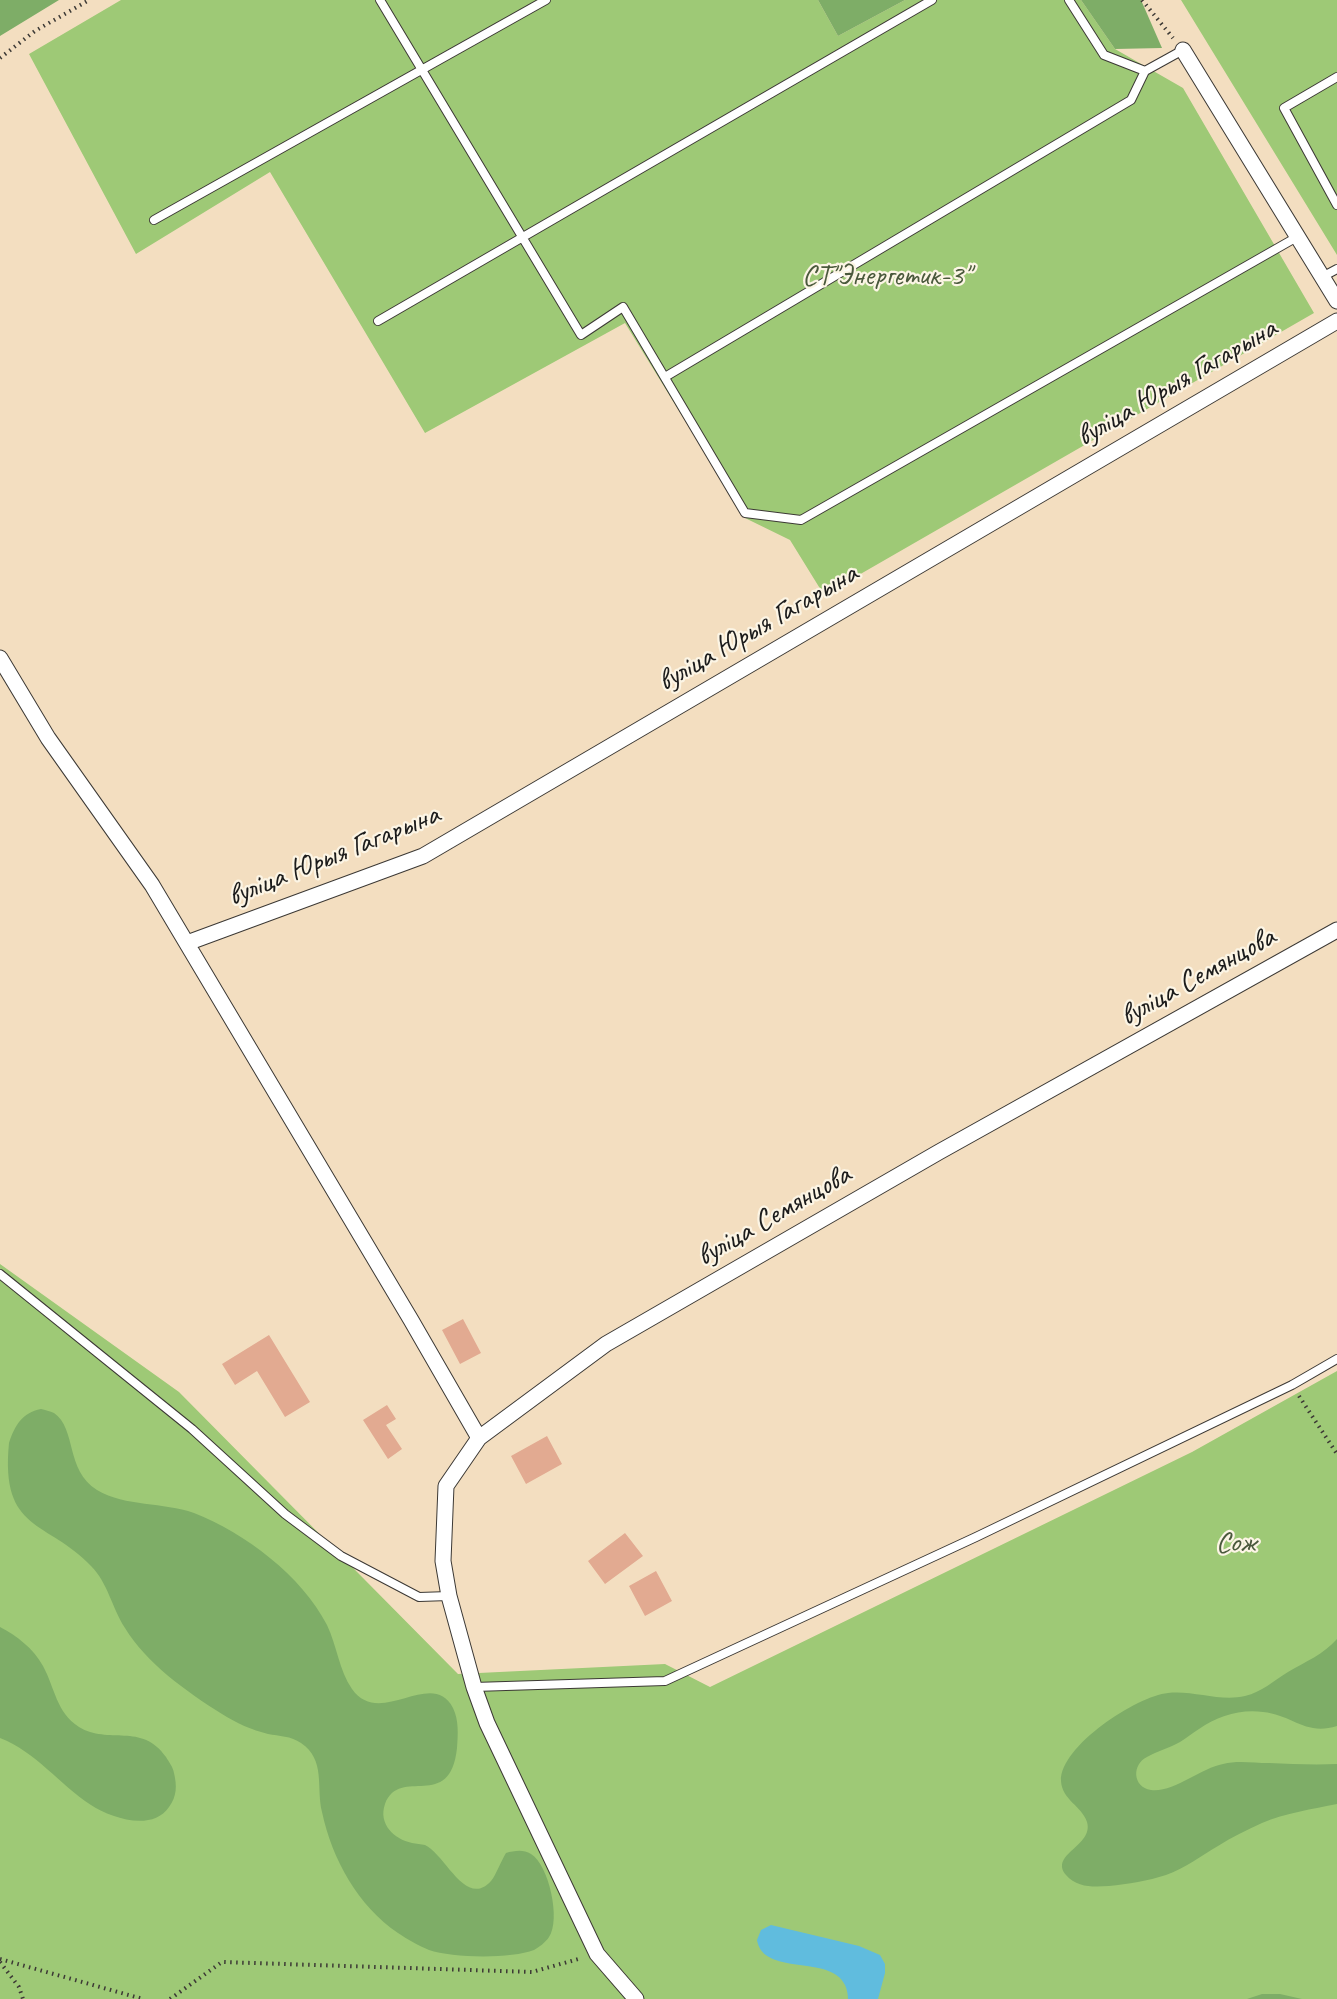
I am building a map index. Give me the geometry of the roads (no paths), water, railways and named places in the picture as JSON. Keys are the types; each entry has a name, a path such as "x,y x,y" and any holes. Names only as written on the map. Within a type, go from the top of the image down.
{"street":[{"path":"1183,50 1337,301"},
{"name":"вуліца Юрыя Гагарына","path":"187,944 423,856 1337,321"},
{"path":"0,658 48,738 152,885 479,1438"},
{"name":"вуліца Семянцова","path":"636,1999 597,1954 487,1723 474,1687 449,1596 443,1560 446,1486 479,1438 606,1344 939,1152 1337,930"}],"lane":[{"path":"380,0 581,335 623,307 745,513 801,520 1298,237"},
{"path":"154,220 546,0"},
{"path":"378,321 932,0"},
{"path":"1069,0 1104,55 1145,71"},
{"path":"665,377 1131,100 1145,71 1183,50"},
{"path":"1337,77 1284,108 1337,205"},
{"path":"1322,277 1337,268"},
{"path":"0,1274 192,1429 285,1514 341,1556 419,1598 449,1596"},
{"path":"474,1687 665,1681 976,1537 1292,1385 1337,1359"}],"water":[{"path":"771,1925 859,1946 880,1955 885,1964 885,1973 878,1999 848,1999 845,1985 837,1976 826,1970 771,1958 762,1951 757,1940 761,1930"}],"park label":[{"name":"СТ\"Энергетик-3\"","path":"886,276"},
{"name":"Сож","path":"1236,1543"}]}
